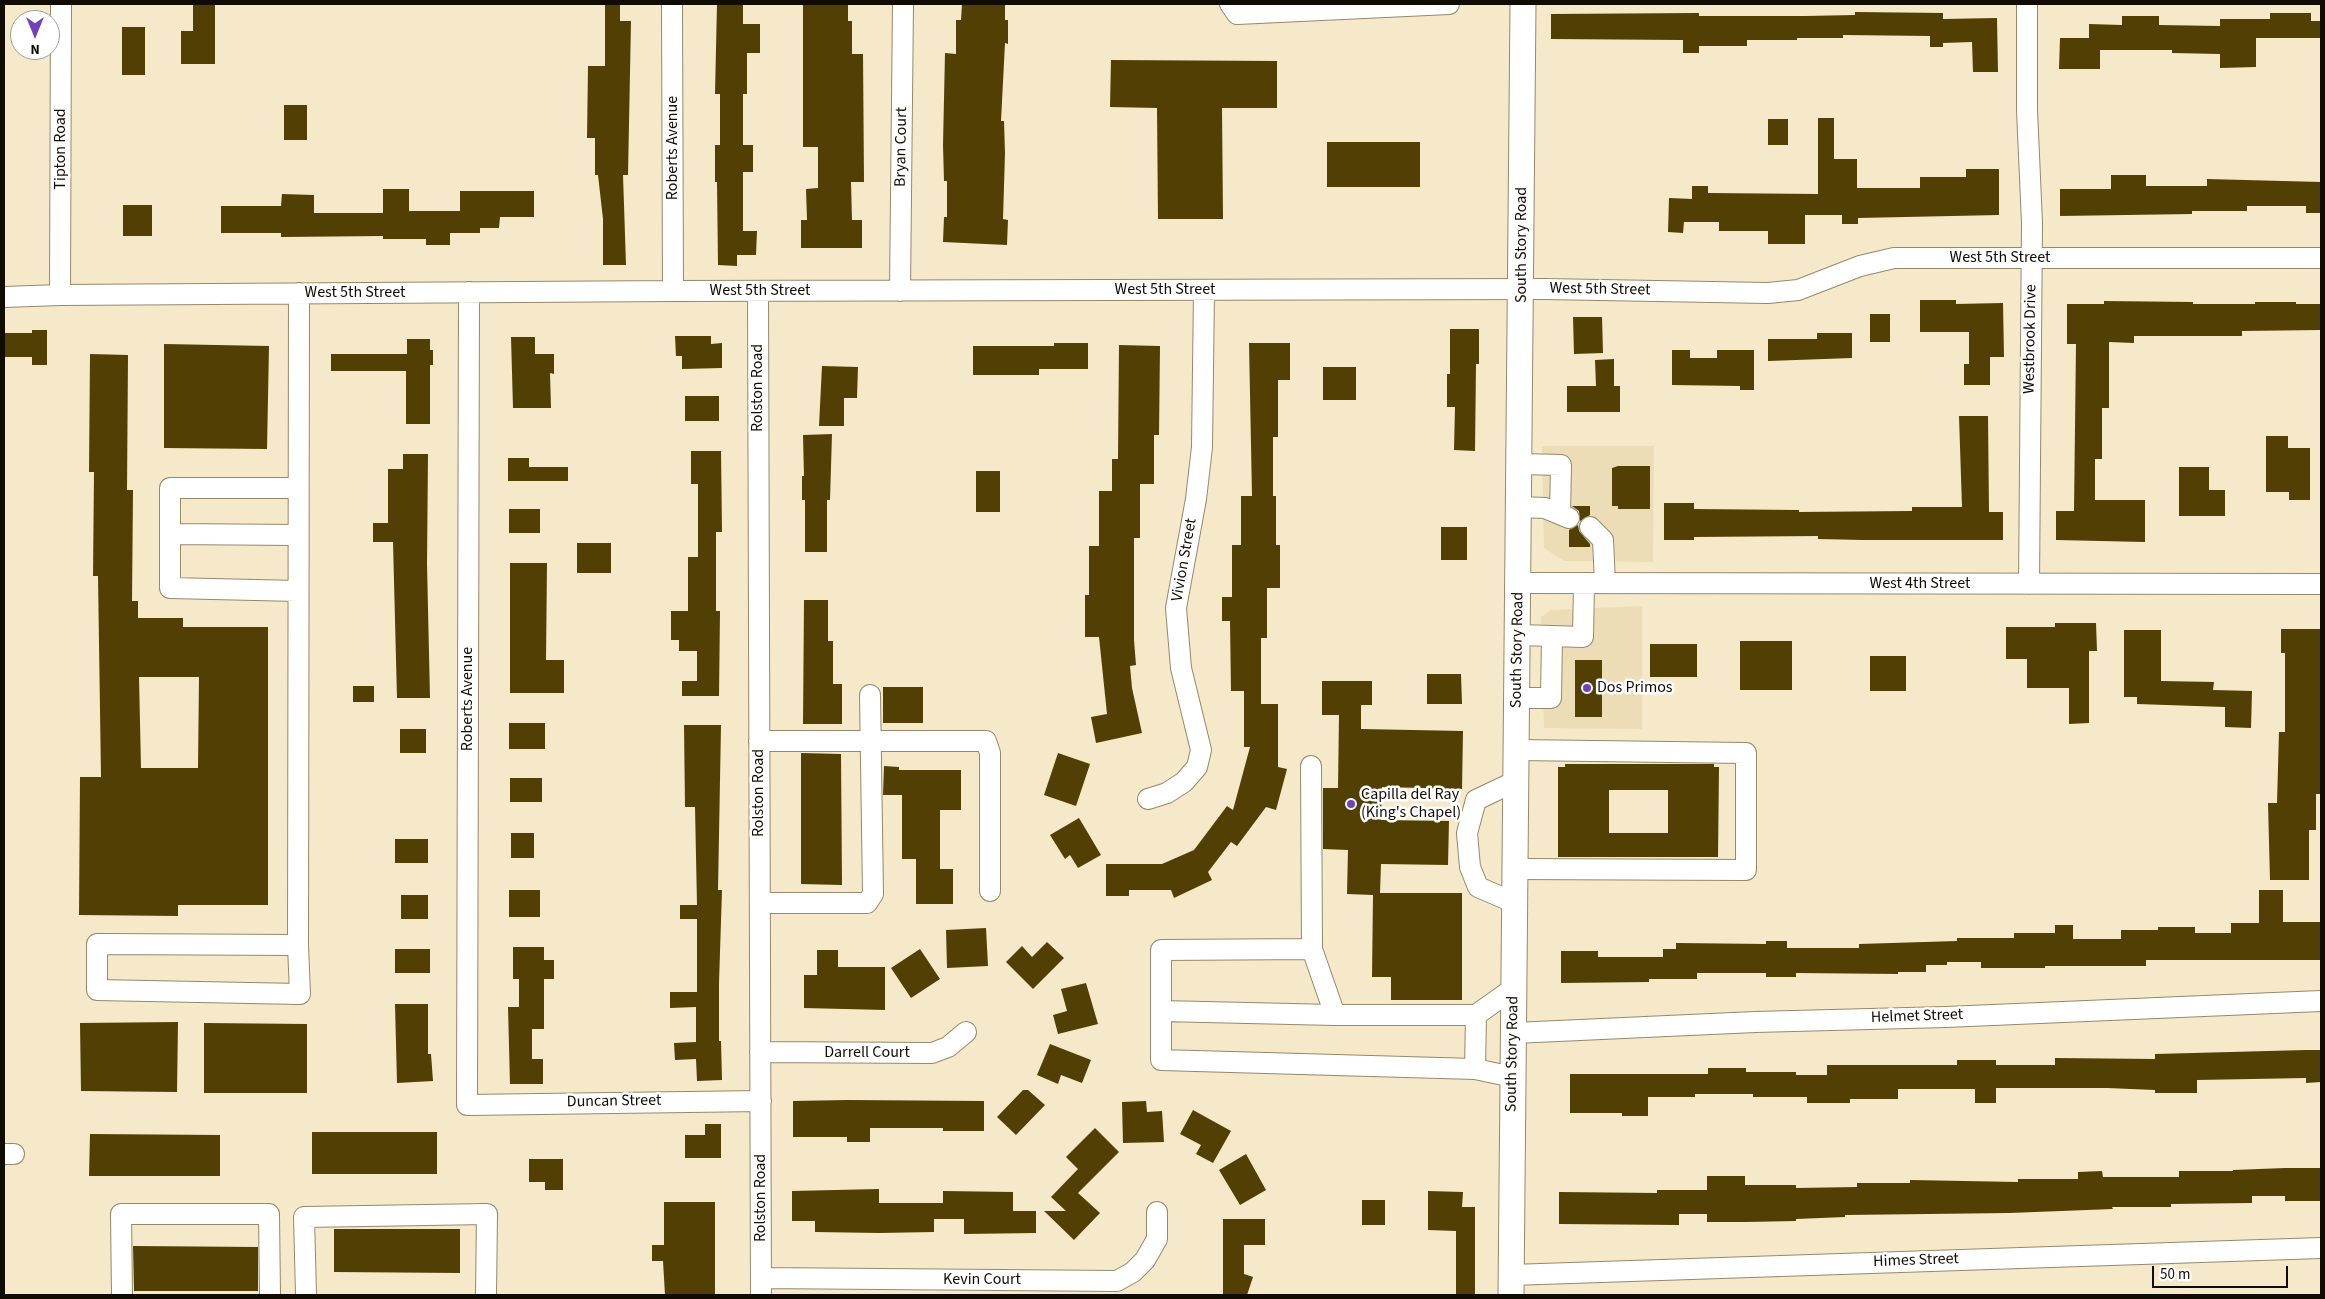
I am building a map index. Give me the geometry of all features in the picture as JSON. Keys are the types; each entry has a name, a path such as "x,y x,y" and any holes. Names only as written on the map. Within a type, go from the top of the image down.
{"main road":[{"name":"South Story Road","path":"1511,1285 1523,4"}],"street":[{"name":"Tipton Road","path":"60,295 62,4"},
{"name":"Roberts Avenue","path":"672,4 673,291"},
{"name":"Bryan Court","path":"900,291 903,4"},
{"path":"1230,4 1237,14 1449,4"},
{"name":"Westbrook Drive","path":"2027,4 2026,110 2031,173 2032,257 2029,584"},
{"name":"West 5th Street","path":"4,297 673,291 1521,290 1768,293 1798,290 1860,266 1894,258 2321,258"},
{"name":"Vivion Street","path":"1148,799 1167,793 1184,782 1197,767 1201,750 1181,668 1176,608 1196,499 1202,447 1204,290"},
{"name":"Rolston Road","path":"758,291 761,1287"},
{"name":"Roberts Avenue","path":"467,1105 469,292"},
{"path":"298,945 97,944 97,990 300,994 298,945 299,293"},
{"path":"1519,507 1545,508 1564,516 1561,464 1520,464"},
{"path":"298,488 170,488 170,588 298,590"},
{"path":"1590,527 1602,540 1605,583"},
{"path":"170,534 298,535"},
{"name":"West 4th Street","path":"1518,583 2321,584"},
{"path":"1518,635 1584,637 1584,583"},
{"path":"1517,698 1551,698 1552,636"},
{"path":"760,903 867,903 873,894 870,694"},
{"path":"759,741 986,741 990,753 990,891"},
{"path":"1516,750 1746,753 1746,870 1516,869"},
{"path":"1311,766 1312,949 1335,1015"},
{"path":"1515,903 1478,887 1470,867 1467,833 1476,800 1516,781"},
{"path":"1312,949 1161,950 1161,1060 1475,1068 1513,1077"},
{"path":"1161,1011 1335,1015 1476,1015 1514,988"},
{"name":"Helmet Street","path":"1514,1033 2321,1001"},
{"path":"1475,1068 1476,1015"},
{"name":"Darrell Court","path":"760,1052 932,1053 948,1047 966,1032"},
{"name":"Duncan Street","path":"467,1105 761,1101"},
{"name":"Kevin Court","path":"761,1287 1117,1281 1133,1272 1145,1260 1157,1239 1157,1212"},
{"path":"122,1295 120,1214 269,1214 270,1295"},
{"path":"306,1295 304,1216 487,1214 486,1295"},
{"name":"Himes Street","path":"1511,1285 2321,1248"}],"shaded area":[{"path":"1542,446 1654,446 1653,562 1564,561 1544,548"},
{"path":"1642,606 1642,729 1544,728 1541,617 1551,610"}],"building":[{"path":"193,4 215,4 215,64 181,64 181,31 193,31"},
{"path":"605,4 620,4 620,21 631,21 628,175 623,175 626,265 603,265 603,219 598,175 595,175 595,138 587,138 588,66 605,66"},
{"path":"717,4 743,4 743,24 760,24 760,53 747,53 747,94 743,94 743,145 753,145 753,172 743,172 743,231 757,231 756,255 737,255 737,266 718,265 717,182 715,182 715,145 720,145 720,94 715,94"},
{"path":"803,4 848,4 848,21 852,21 852,54 863,54 864,182 851,182 852,220 862,220 862,248 801,248 801,220 807,220 806,189 818,188 818,147 803,147"},
{"path":"962,4 1005,4 1005,20 1008,20 1008,44 1005,43 1001,121 1004,121 1003,219 1008,220 1007,245 943,242 944,217 947,217 947,181 944,181 943,145 945,53 956,54 956,20 961,20"},
{"path":"1855,12 1943,13 1943,19 1997,18 1998,72 1973,72 1972,42 1943,43 1943,47 1930,47 1930,36 1843,35 1843,38 1747,40 1747,46 1699,46 1699,53 1683,53 1683,40 1551,39 1551,14 1699,13 1699,16 1805,16 1855,15"},
{"path":"2270,13 2311,13 2311,21 2321,21 2321,38 2256,38 2256,67 2220,68 2220,54 2172,53 2172,50 2100,50 2100,69 2059,69 2060,38 2089,38 2089,24 2122,25 2122,16 2159,16 2159,25 2220,26 2220,19 2270,19"},
{"path":"122,27 145,27 145,75 122,75"},
{"path":"1111,60 1277,61 1277,108 1222,108 1223,219 1158,219 1157,108 1110,107"},
{"path":"284,105 307,105 307,140 284,140"},
{"path":"1818,118 1834,118 1834,159 1857,159 1857,188 1920,188 1920,177 1966,177 1966,169 1999,169 1999,215 1858,218 1858,224 1842,224 1842,215 1805,215 1805,244 1768,244 1768,231 1719,231 1719,222 1684,222 1683,233 1668,232 1669,198 1692,199 1692,186 1708,186 1708,193 1818,194"},
{"path":"1768,119 1788,119 1788,145 1768,145"},
{"path":"1327,142 1420,142 1420,187 1327,187"},
{"path":"2111,175 2146,175 2146,186 2207,186 2207,179 2321,182 2321,213 2306,213 2306,206 2247,206 2247,211 2192,211 2192,214 2060,216 2060,189 2111,189"},
{"path":"383,189 409,189 409,211 460,211 460,191 534,191 534,217 500,217 499,228 480,228 480,233 450,233 450,245 426,245 426,239 383,239 383,236 281,237 281,233 221,233 221,206 281,206 282,194 314,195 314,213 383,213"},
{"path":"123,205 152,205 152,236 123,236"},
{"path":"1920,300 1956,300 1956,304 2003,303 2004,357 1990,357 1990,385 1964,385 1964,364 1969,364 1969,332 1920,332"},
{"path":"2104,301 2193,302 2193,304 2296,302 2296,304 2321,304 2321,330 2242,331 2242,336 2134,336 2134,343 2109,342 2109,408 2102,408 2102,459 2095,459 2095,500 2145,500 2145,542 2056,540 2056,511 2074,511 2076,344 2067,344 2067,304 2104,304"},
{"path":"1870,314 1890,314 1890,342 1870,342"},
{"path":"1573,317 1602,317 1603,353 1574,354"},
{"path":"1450,329 1479,329 1479,364 1476,364 1475,451 1454,450 1455,407 1447,407 1447,374 1450,374"},
{"path":"32,330 47,330 47,365 32,365 32,357 4,357 4,333 32,333"},
{"path":"1817,333 1852,333 1852,358 1768,361 1768,339 1817,339"},
{"path":"675,336 711,336 711,344 722,343 722,368 682,369 682,356 676,356"},
{"path":"511,337 535,337 535,354 554,354 554,374 550,373 551,408 513,408"},
{"path":"407,339 430,339 430,350 433,350 433,365 430,365 430,424 406,424 406,371 331,371 331,354 407,354"},
{"path":"1054,343 1088,343 1088,369 1039,369 1039,375 973,375 973,346 1054,346"},
{"path":"1249,343 1290,343 1290,380 1278,380 1278,437 1273,437 1273,496 1276,496 1276,545 1280,545 1280,588 1267,588 1267,638 1261,638 1261,704 1278,704 1278,767 1287,769 1276,810 1266,807 1237,846 1231,842 1208,872 1212,880 1174,898 1171,890 1129,890 1129,896 1106,896 1106,864 1162,864 1194,850 1227,806 1233,810 1250,747 1244,747 1244,691 1231,691 1230,621 1222,621 1222,597 1232,597 1232,545 1241,545 1241,496 1252,496"},
{"path":"164,344 269,346 267,449 164,448"},
{"path":"1119,345 1160,346 1159,435 1154,435 1154,484 1140,484 1140,538 1134,538 1134,640 1136,665 1130,666 1132,688 1142,733 1096,743 1091,717 1107,714 1099,637 1085,637 1085,595 1089,595 1089,546 1099,546 1099,491 1112,491 1112,459 1118,459"},
{"path":"1672,350 1690,350 1690,358 1717,358 1717,350 1754,350 1754,390 1740,390 1740,386 1672,385"},
{"path":"90,354 128,355 127,490 133,490 132,601 138,601 138,618 183,618 183,627 268,627 268,905 178,905 178,916 79,915 80,777 101,777 98,576 93,576 94,472 89,472","holes":["139,677 199,677 198,768 141,768"]},
{"path":"1614,359 1614,386 1620,386 1620,412 1567,412 1567,386 1596,386 1595,360"},
{"path":"822,366 858,367 857,398 844,398 844,426 819,426"},
{"path":"1323,367 1356,367 1356,400 1323,400"},
{"path":"685,396 719,396 719,421 685,421"},
{"path":"1959,416 1988,416 1989,512 2003,512 2003,540 1863,540 1818,539 1818,536 1694,537 1694,540 1664,540 1664,503 1694,503 1694,509 1799,510 1799,512 1912,511 1912,507 1962,507"},
{"path":"832,434 830,500 827,500 827,552 805,552 805,500 802,500 802,476 804,476 803,435"},
{"path":"2266,436 2288,436 2288,448 2310,448 2310,500 2289,500 2289,492 2266,492"},
{"path":"691,451 721,451 722,532 716,532 716,611 720,611 719,696 682,696 682,681 697,681 697,651 679,651 679,640 671,640 671,611 688,611 688,557 698,557 698,484 691,484"},
{"path":"403,454 428,454 427,564 430,698 397,698 393,542 373,542 373,523 388,523 388,469 403,469"},
{"path":"508,458 529,458 529,467 568,467 568,481 508,481"},
{"path":"1618,466 1650,466 1650,509 1618,509 1618,506 1612,506 1612,468"},
{"path":"2179,467 2209,467 2209,490 2225,490 2225,516 2179,516"},
{"path":"976,471 1000,471 1000,512 976,512"},
{"path":"1572,506 1590,506 1590,515 1580,521 1579,511"},
{"path":"509,509 540,509 540,533 509,533"},
{"path":"1578,525 1579,531 1590,544 1590,547 1569,547 1569,530"},
{"path":"1441,527 1467,527 1467,560 1441,560"},
{"path":"577,543 611,543 611,573 577,573"},
{"path":"510,563 547,563 546,660 564,660 564,693 510,693"},
{"path":"804,600 828,600 828,641 833,641 833,684 842,684 842,724 803,724"},
{"path":"2055,623 2096,623 2097,651 2089,651 2089,723 2069,724 2069,688 2027,688 2027,659 2006,659 2006,627 2055,627"},
{"path":"2281,629 2321,629 2321,794 2316,794 2316,830 2309,830 2309,880 2270,880 2268,803 2277,803 2279,732 2285,732 2285,653 2281,653"},
{"path":"2124,630 2161,630 2161,681 2214,682 2213,690 2252,691 2251,728 2225,727 2225,707 2137,704 2137,697 2124,697"},
{"path":"1740,641 1792,641 1792,690 1740,690"},
{"path":"1650,644 1697,644 1697,677 1650,677"},
{"path":"1870,656 1906,656 1906,691 1870,691"},
{"path":"1575,660 1602,660 1602,717 1575,717"},
{"path":"1427,674 1461,674 1462,704 1427,704"},
{"path":"1322,681 1372,681 1372,705 1361,705 1361,729 1463,731 1462,789 1382,787 1381,820 1449,821 1448,865 1381,864 1380,893 1462,893 1462,1000 1391,1000 1391,977 1372,977 1373,895 1347,894 1348,850 1323,849 1323,788 1338,788 1339,715 1322,715"},
{"path":"353,686 374,686 374,702 353,702"},
{"path":"883,687 923,687 923,723 883,723"},
{"path":"509,723 545,723 545,749 509,749"},
{"path":"684,725 721,725 718,890 722,890 719,1041 721,1041 722,1080 697,1081 696,1059 675,1060 674,1043 696,1042 696,1007 670,1008 670,992 697,992 697,919 680,919 680,905 697,905 695,807 685,807"},
{"path":"400,729 426,729 426,753 400,753"},
{"path":"801,753 841,754 842,885 801,884"},
{"path":"1058,753 1090,764 1076,806 1044,795"},
{"path":"1565,764 1714,764 1714,767 1719,767 1718,857 1558,857 1558,767 1565,767","holes":["1609,790 1668,790 1668,833 1609,833"]},
{"path":"884,766 899,767 899,770 961,770 961,810 940,810 940,869 953,869 953,904 916,904 916,859 902,859 902,795 883,795"},
{"path":"510,778 542,778 542,802 510,802"},
{"path":"1079,818 1101,855 1078,868 1070,855 1065,859 1050,835"},
{"path":"511,833 534,833 534,858 511,858"},
{"path":"395,839 428,839 428,863 395,863"},
{"path":"509,890 540,890 540,917 509,917"},
{"path":"2259,890 2283,890 2283,922 2321,922 2321,960 2146,960 2146,966 2045,966 2045,968 1981,968 1981,962 1947,962 1947,965 1926,965 1926,972 1898,972 1898,974 1796,973 1796,977 1766,977 1766,973 1697,973 1697,979 1649,979 1649,982 1561,983 1561,951 1598,951 1598,957 1663,957 1663,949 1676,949 1676,943 1766,944 1766,941 1787,941 1787,948 1859,948 1859,944 1957,941 1957,938 2014,938 2014,933 2055,933 2055,925 2073,925 2073,939 2121,939 2121,930 2158,930 2158,927 2195,927 2195,933 2231,933 2231,923 2259,923"},
{"path":"401,895 428,895 428,919 401,919"},
{"path":"986,928 988,966 947,968 946,930"},
{"path":"1047,942 1064,958 1033,989 1006,962 1022,946 1032,957"},
{"path":"513,947 544,947 544,960 554,960 554,979 544,979 544,1029 532,1029 532,1059 543,1059 543,1084 510,1084 508,1007 519,1007 519,979 513,979"},
{"path":"395,949 430,949 430,973 395,973"},
{"path":"920,949 940,979 911,998 891,968"},
{"path":"817,950 838,950 838,967 885,967 885,1010 804,1008 804,975 817,975"},
{"path":"1086,983 1098,1024 1058,1034 1053,1015 1067,1011 1061,989"},
{"path":"395,1004 428,1004 428,1054 431,1054 433,1081 397,1083"},
{"path":"178,1022 177,1092 81,1091 80,1023"},
{"path":"204,1023 307,1024 307,1093 204,1093"},
{"path":"1050,1044 1091,1060 1082,1083 1061,1075 1058,1084 1037,1075"},
{"path":"2321,1050 2321,1082 2306,1083 2306,1078 2197,1080 2197,1093 2155,1093 2155,1090 2107,1088 1996,1088 1996,1103 1975,1103 1975,1089 1898,1089 1898,1099 1850,1099 1850,1103 1807,1103 1807,1097 1753,1097 1753,1094 1695,1094 1695,1097 1648,1097 1648,1116 1622,1116 1622,1113 1570,1113 1570,1074 1708,1074 1708,1068 1746,1068 1746,1072 1796,1072 1796,1075 1827,1075 1827,1065 1957,1065 1957,1060 1996,1060 1996,1065 2055,1065 2055,1058 2155,1059 2155,1054"},
{"path":"1023,1090 1028,1090 1045,1105 1016,1135 997,1117"},
{"path":"793,1101 984,1101 984,1131 943,1131 943,1128 870,1128 870,1142 847,1142 847,1137 793,1137"},
{"path":"1146,1101 1147,1112 1162,1111 1164,1142 1123,1143 1122,1102"},
{"path":"1193,1110 1231,1131 1213,1163 1196,1154 1201,1145 1180,1134"},
{"path":"705,1124 721,1124 721,1158 685,1158 685,1135 705,1135"},
{"path":"1095,1128 1119,1152 1078,1193 1100,1213 1074,1240 1044,1211 1066,1211 1051,1197 1078,1169 1066,1157"},
{"path":"312,1132 437,1132 437,1174 312,1174"},
{"path":"90,1134 220,1135 220,1176 89,1176"},
{"path":"1246,1154 1266,1190 1240,1205 1219,1170"},
{"path":"529,1159 563,1159 563,1190 545,1190 545,1182 529,1182"},
{"path":"2321,1168 2321,1201 2285,1201 2285,1196 2252,1196 2252,1203 2171,1204 2171,1207 2112,1207 2113,1209 2009,1213 1845,1215 1845,1217 1796,1219 1796,1221 1745,1222 1707,1222 1707,1214 1679,1214 1679,1225 1559,1224 1559,1192 1657,1193 1657,1190 1707,1190 1707,1176 1745,1176 1745,1185 1796,1185 1796,1188 1857,1187 1857,1183 1910,1183 1910,1180 2018,1182 2018,1179 2078,1179 2078,1172 2102,1171 2103,1177 2179,1177 2179,1171 2233,1171"},
{"path":"879,1189 879,1203 943,1203 943,1191 1013,1192 1013,1211 1036,1211 1036,1233 964,1234 964,1219 934,1219 934,1232 879,1233 815,1232 815,1221 792,1221 792,1191"},
{"path":"1428,1191 1463,1192 1462,1207 1475,1207 1475,1295 1456,1295 1456,1231 1428,1230"},
{"path":"1362,1200 1385,1200 1385,1225 1362,1225"},
{"path":"664,1202 715,1202 715,1295 665,1295 663,1261 652,1261 652,1245 664,1245"},
{"path":"1223,1219 1265,1219 1265,1245 1244,1245 1244,1274 1253,1277 1247,1295 1223,1295"},
{"path":"334,1229 460,1229 460,1273 334,1272"},
{"path":"133,1246 258,1247 258,1291 134,1291"}],"place":[{"name":"Dos Primos","path":"1587,688"},
{"name":"Capilla del Ray (King's Chapel)","path":"1351,804"}]}
